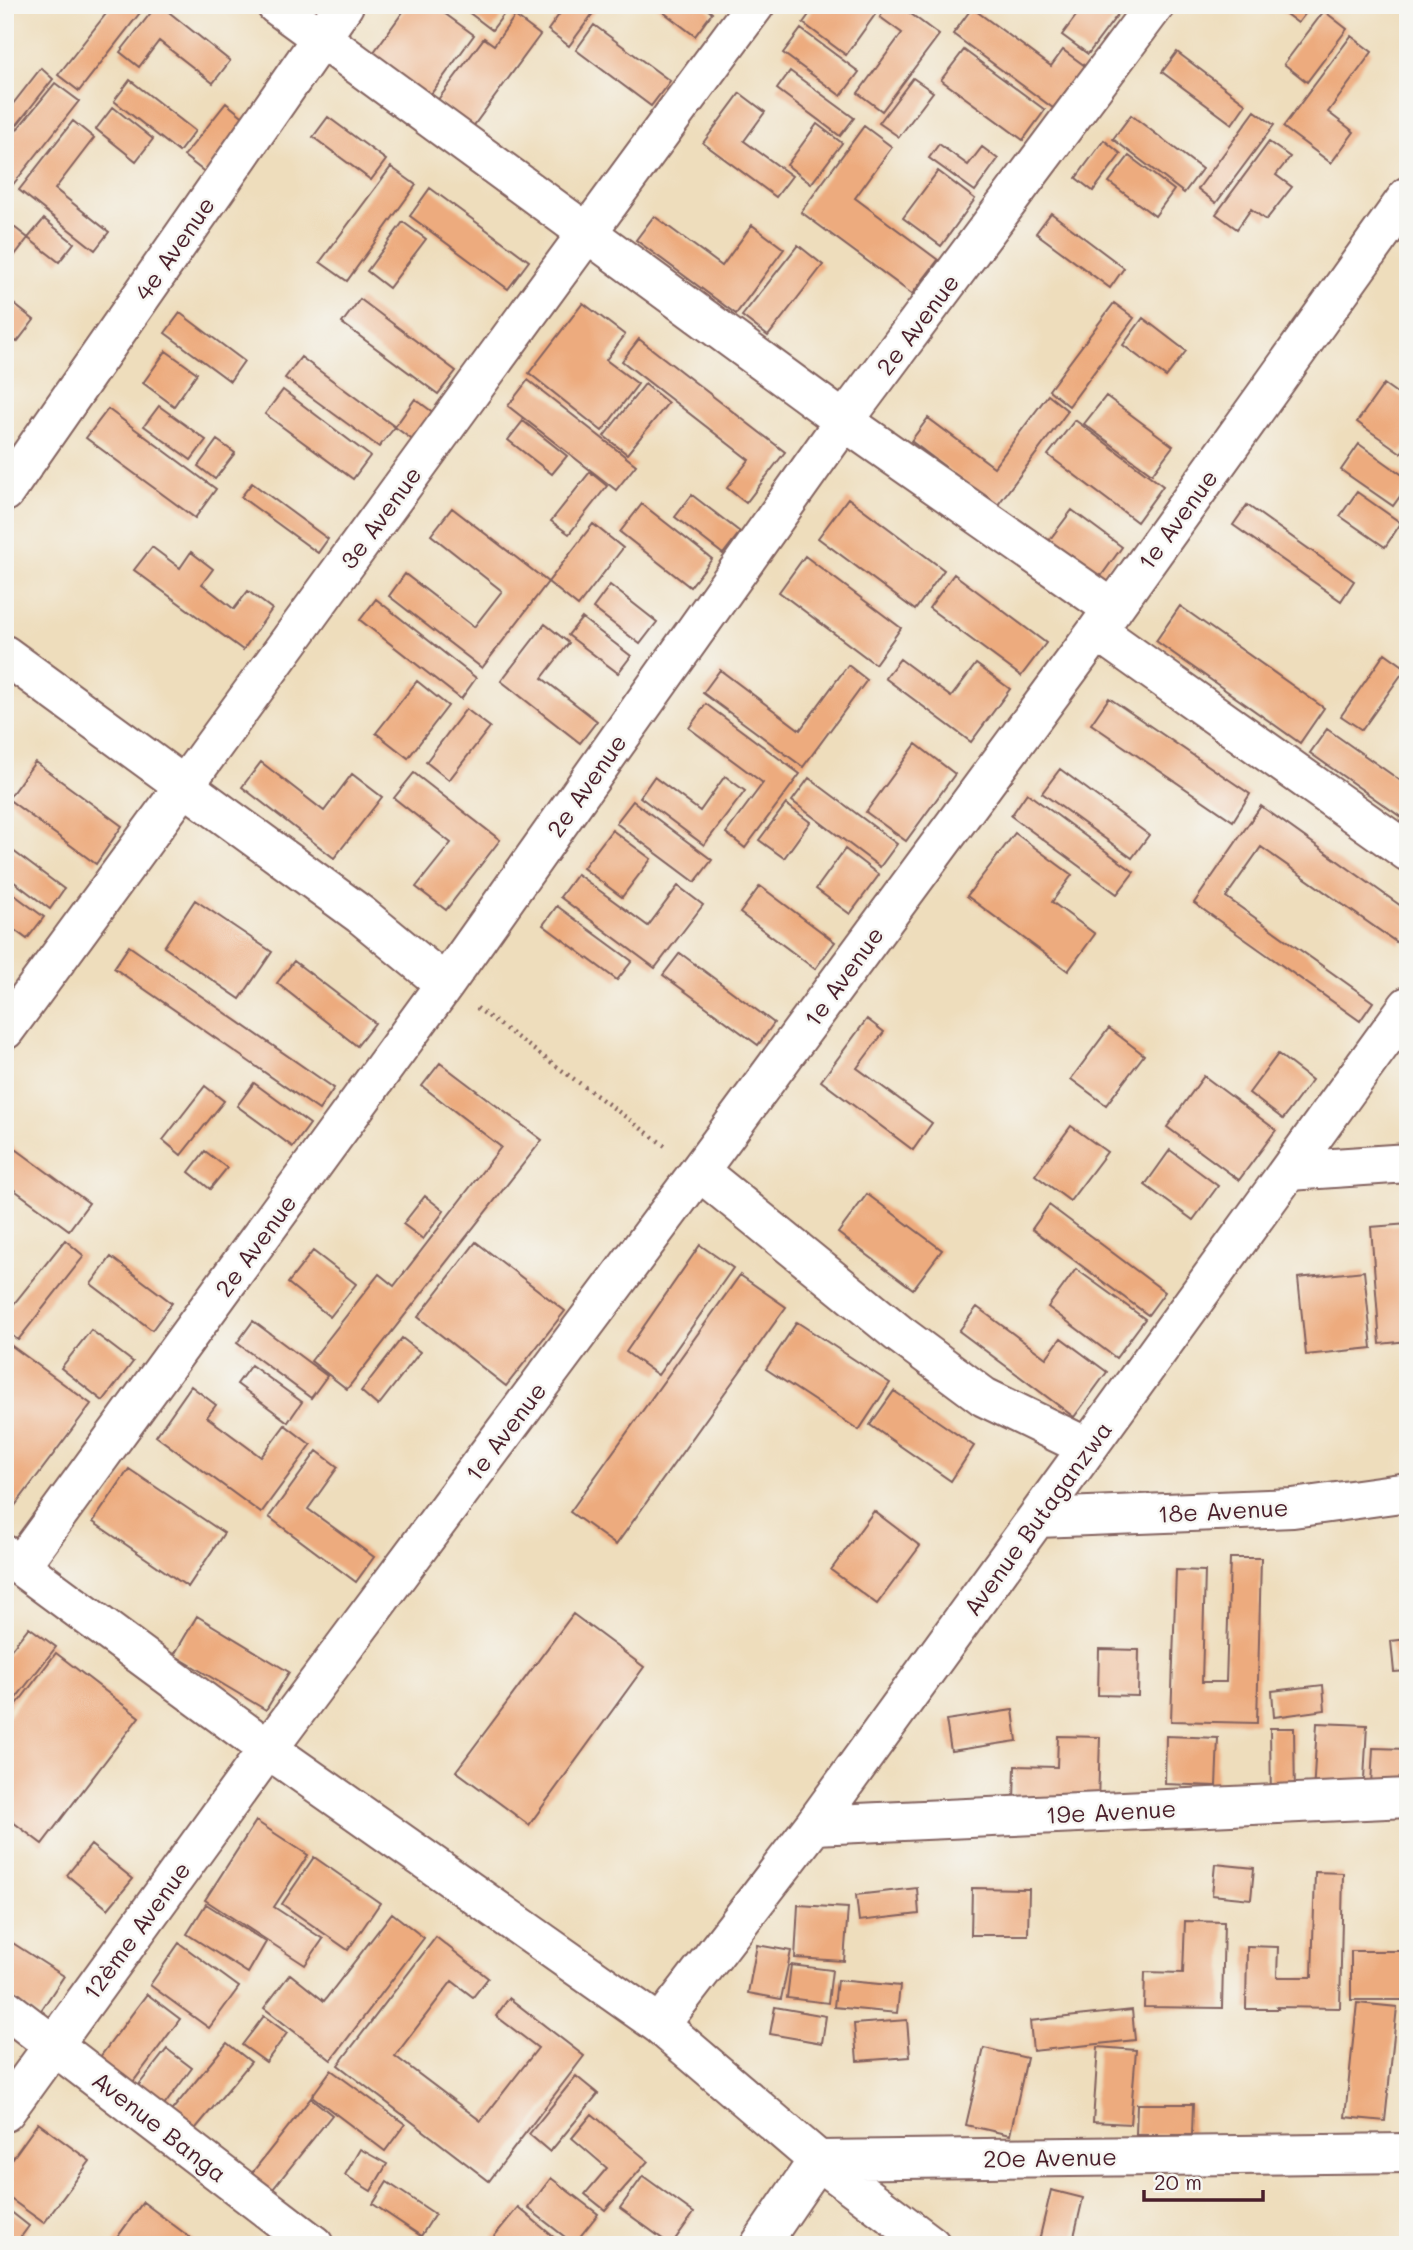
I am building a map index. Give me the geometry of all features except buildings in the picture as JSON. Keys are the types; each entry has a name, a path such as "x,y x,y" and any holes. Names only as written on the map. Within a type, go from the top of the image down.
{"street":[{"path":"276,5 844,421 1408,852"},
{"name":"4e Avenue","path":"5,492 344,5"},
{"name":"3e Avenue","path":"5,1030 184,788 585,233 755,5"},
{"name":"2e Avenue","path":"13,1561 445,984 844,421 1155,5"},
{"name":"1e Avenue","path":"268,1749 1105,620 1408,196"},
{"path":"5,654 184,788 361,915 445,984"},
{"name":"Avenue Butaganzwa","path":"660,2025 814,1825 1408,1006"},
{"path":"1289,1171 1408,1163"},
{"path":"699,1171 898,1333 984,1397 1087,1447"},
{"name":"18e Avenue","path":"1038,1518 1293,1507 1408,1492"},
{"path":"13,1561 268,1749 660,2025 818,2160 931,2245"},
{"name":"12ème Avenue","path":"5,2112 268,1749"},
{"name":"19e Avenue","path":"814,1825 1408,1798"},
{"name":"Avenue Banga","path":"5,2008 314,2245"},
{"name":"20e Avenue","path":"818,2160 1408,2153"},
{"path":"760,2245 818,2160"}],"path":[{"path":"445,984 699,1171"}]}
